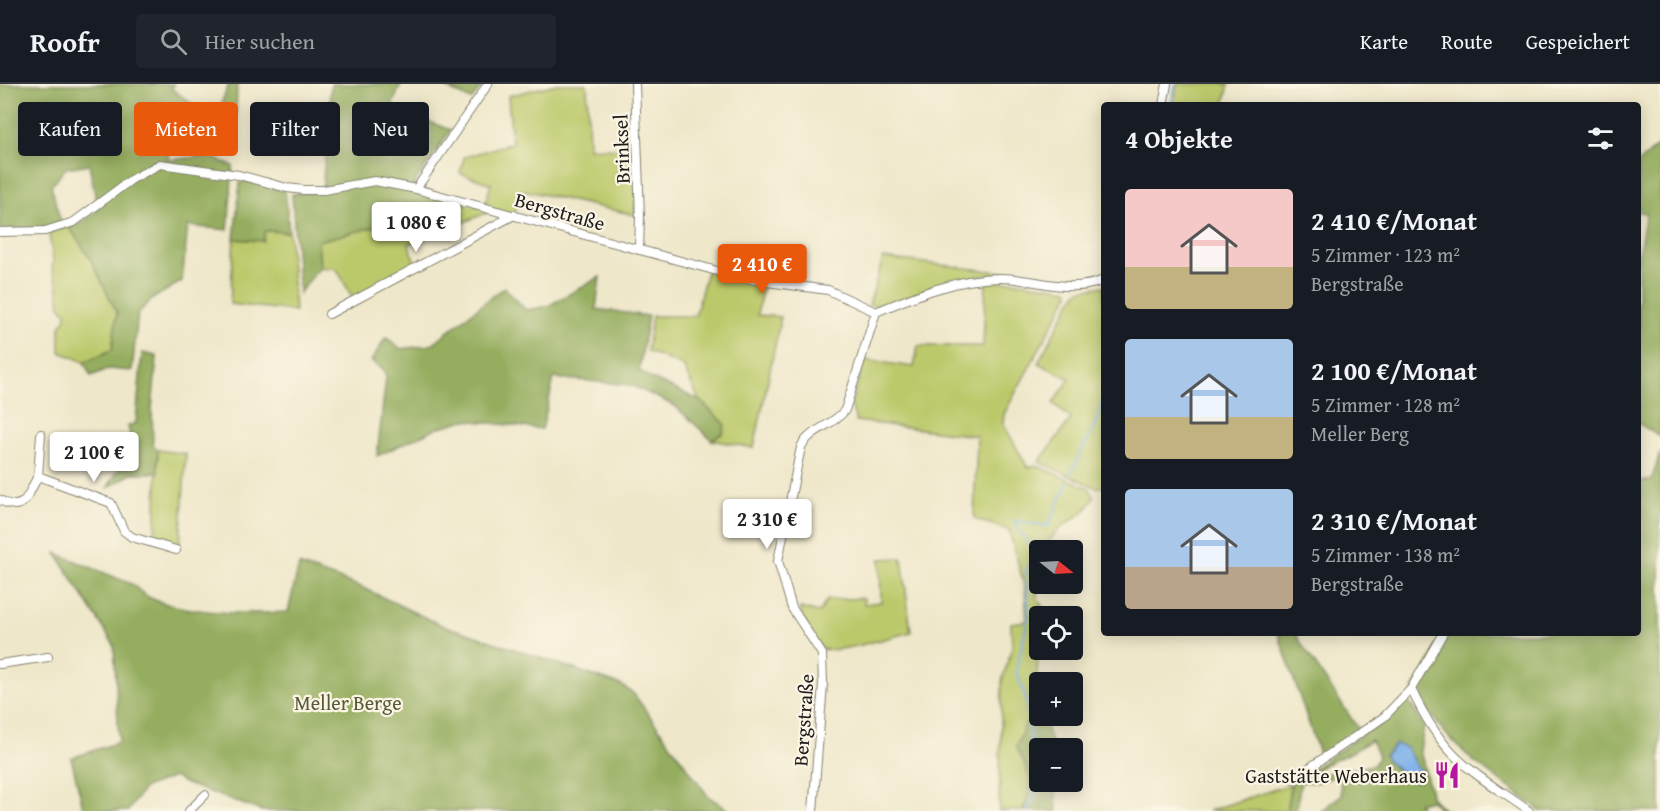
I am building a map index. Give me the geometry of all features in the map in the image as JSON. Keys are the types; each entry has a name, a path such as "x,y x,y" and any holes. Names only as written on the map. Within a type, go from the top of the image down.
{"street":[{"path":"416,189 488,84"},
{"name":"Brinksel","path":"635,84 640,216 639,250"},
{"path":"1164,102 1167,84"},
{"name":"Bergstraße","path":"0,232 45,231 74,222 132,178 160,164 238,176 304,190 324,190 375,181 416,189 760,281 828,290 876,312 845,410 833,422 805,439 801,447 778,561 792,608 822,654 823,684 813,811"},
{"path":"329,314 514,215"},
{"path":"876,312 943,287 990,278 1013,278 1075,288 1101,281"},
{"path":"0,500 9,505 19,506 24,502 38,476 41,434"},
{"path":"38,476 111,503 124,531 132,537 176,550"},
{"path":"1293,779 1384,717 1411,689 1441,636"},
{"path":"0,664 48,657"},
{"path":"1411,689 1436,734 1453,755 1529,811"},
{"path":"189,811 205,795"}],"green space":[{"path":"0,84 174,84 172,89 190,102 134,102 134,156 168,156 168,160 208,156 233,166 228,230 188,226 182,281 154,298 138,313 132,371 108,369 91,376 84,362 112,350 117,313 90,258 69,227 98,210 89,164 66,168 51,186 61,222 43,229 0,229"},
{"path":"229,84 237,84 237,102 222,102"},
{"path":"331,84 401,84 394,102 352,102 352,156 429,156 429,122 451,130 413,185 467,204 318,241 320,267 299,293 292,194 322,192 325,156 340,156 340,102 330,102"},
{"path":"439,84 484,84 471,100"},
{"path":"556,84 587,84 589,148 638,149 640,216 523,190 514,215 494,210 409,244 416,266 354,301 337,269 320,267 318,241 467,204 484,207 491,184 460,173 464,157 512,143 508,96"},
{"path":"1177,84 1229,84 1225,102 1174,102"},
{"path":"1660,144 1660,437 1641,425 1641,240 1646,213 1641,212 1641,160"},
{"path":"244,180 285,191 289,232 265,231 263,241 234,239 240,183"},
{"path":"69,227 90,258 117,313 112,350 84,362 60,352 60,326 65,320 66,313 60,306 57,282 52,270 53,260 49,233"},
{"path":"265,231 289,232 295,311 230,304 234,239 262,241"},
{"path":"883,258 1008,273 964,278 931,287 887,305 869,305"},
{"path":"707,271 763,285 757,315 781,317 754,448 712,440 723,433 725,424 699,400 683,366 647,351 652,316 695,316"},
{"path":"600,277 596,309 648,316 639,370 652,379 699,400 725,424 723,433 712,440 675,406 631,385 554,378 542,429 465,420 437,428 377,456 386,377 384,371 371,361 386,337 401,349 431,345 504,287 526,310 548,306"},
{"path":"1013,281 1068,289 1069,294 1004,414 1003,423 1028,468 1035,465 1089,488 1094,497 1084,511 1056,533 1051,540 1029,540 1029,594 1037,594 1042,606 1029,606 1029,660 1038,660 1037,672 1029,672 1029,723 1026,724 1016,747 1029,775 1029,792 1023,811 999,811 1002,681 1012,647 1011,623 1027,621 1025,588 1009,530 974,519 977,436 856,421 851,404 865,360 914,367 918,346 983,346 986,282"},
{"path":"1101,286 1101,487 1095,487 1039,462 1071,419 1053,403 1070,379 1038,363 1072,299 1080,290"},
{"path":"142,353 157,356 152,409 153,445 158,450 158,473 133,473 107,488 124,461 135,457 128,426 136,423"},
{"path":"158,450 186,454 180,546 155,541"},
{"path":"1660,453 1660,811 1541,811 1472,760 1444,732 1413,689 1444,636 1641,636 1641,481 1651,481"},
{"name":"Meller Berge","path":"56,553 134,585 145,595 162,603 183,608 229,613 288,612 299,565 359,586 441,625 621,685 633,693 708,796 730,811 262,811 184,783 174,777 144,788 128,811 84,811 71,758 119,742 114,645"},
{"path":"902,558 911,632 866,644 840,649 823,649 809,630 800,608 819,613 827,600 864,598 864,604 881,602 880,559"},
{"path":"1279,636 1297,636 1359,730 1320,756"},
{"path":"1407,699 1424,726 1420,751 1432,798 1445,811 1441,811 1431,800 1418,803 1422,811 1321,811 1341,795 1340,775 1317,782 1301,782 1296,811 1286,811 1291,784 1386,718","holes":["1371,740 1378,757 1374,765 1317,775 1316,772 1322,766","1396,744 1412,757 1416,766 1396,770 1385,755"]},
{"path":"1029,722 1029,726 1046,726 1050,738 1029,738 1029,775 1016,747 1026,723"},
{"path":"1291,784 1286,811 1208,811"},
{"path":"1029,792 1056,792 1057,811 1023,811"}],"water":[{"path":"1396,744 1407,748 1416,766 1422,772 1418,782 1410,781 1387,760 1385,755"}],"waterway":[{"path":"1172,102 1175,84"},
{"path":"1071,473 1101,408"},
{"path":"1027,811 1034,797 1037,779 1027,702 1016,671 1029,614 1026,571 1033,556 1031,545 1020,532 1015,521 1048,526 1068,482"}],"place":[{"name":"Gaststätte Weberhaus","path":"1447,775"}]}
